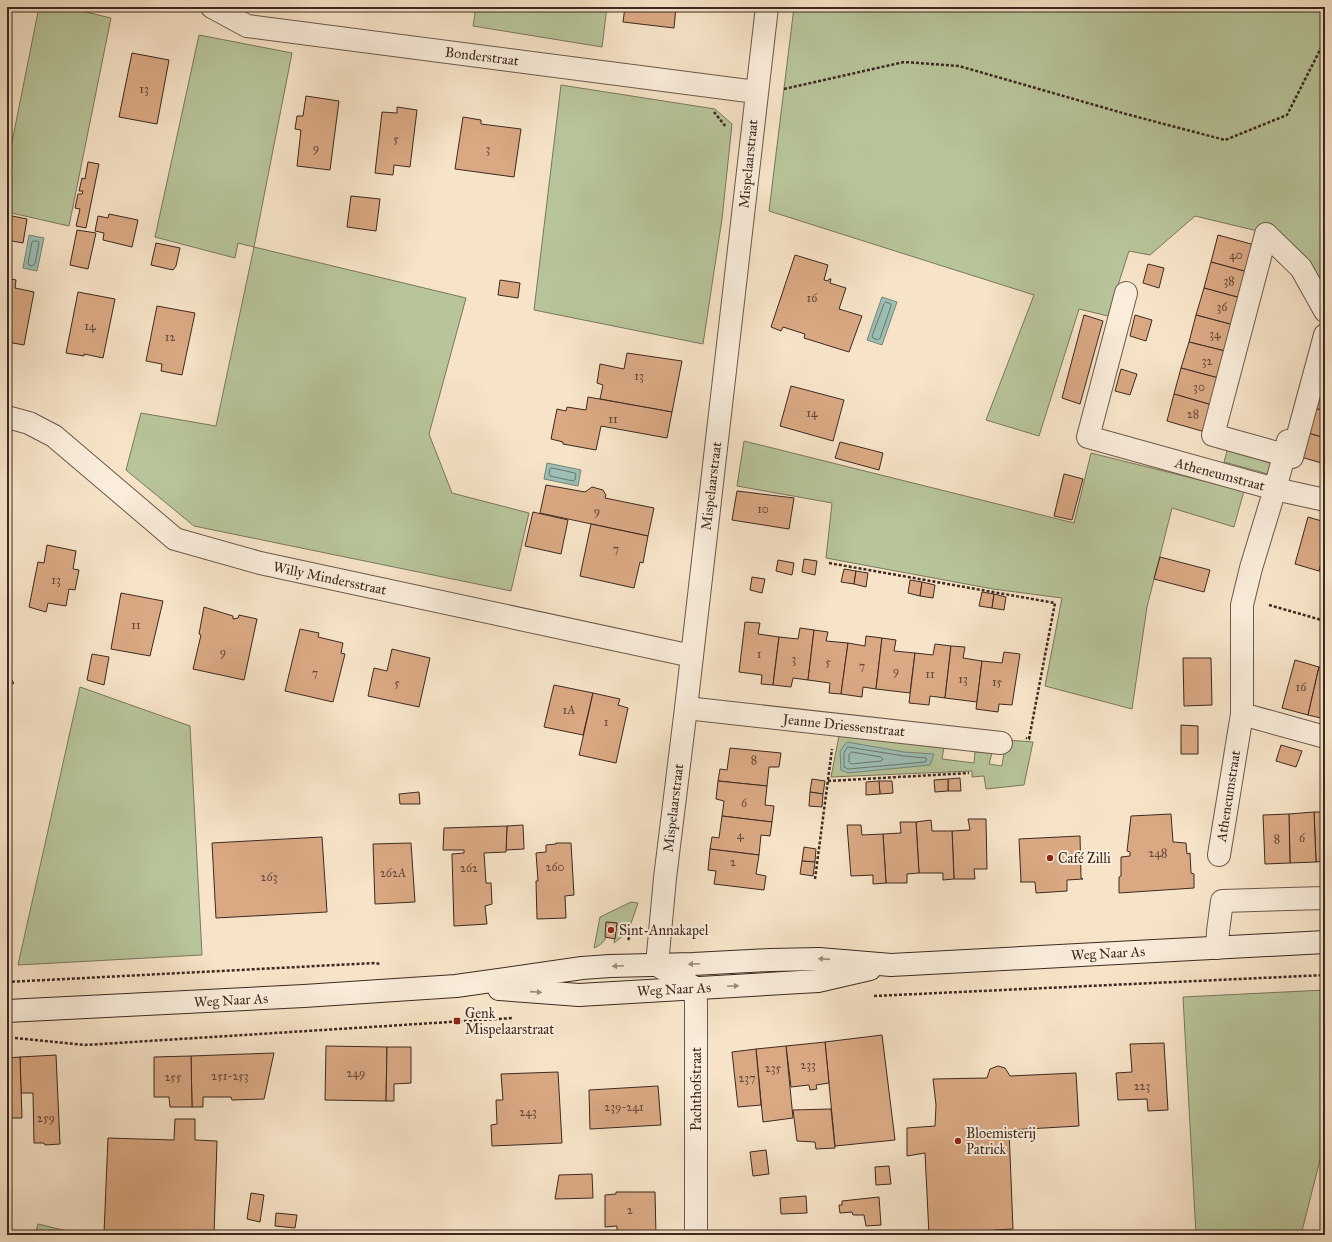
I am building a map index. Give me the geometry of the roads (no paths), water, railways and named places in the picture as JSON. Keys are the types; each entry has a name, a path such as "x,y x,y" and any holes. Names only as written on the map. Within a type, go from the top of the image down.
{"street":[{"name":"Bonderstraat","path":"212,7 246,26 766,91"},
{"name":"Mispelaarstraat","path":"657,965 664,878 766,91 767,7"},
{"path":"1266,234 1301,268 1324,322 1292,457 1222,438 1213,435 1266,234"},
{"path":"1213,472 1270,254"},
{"name":"Atheneumstraat","path":"1126,293 1088,437 1275,488 1251,568 1242,605 1242,714 1219,855"},
{"name":"Willy Mindersstraat","path":"7,417 29,422 54,436 176,539 260,563 692,656"},
{"path":"1284,455 1275,488 1325,500"},
{"name":"Jeanne Driessenstraat","path":"686,708 1012,741"},
{"path":"1242,714 1325,737"},
{"path":"1217,948 1222,901 1325,898"},
{"name":"Weg Naar As","path":"7,1011 304,996 456,986 582,968 819,959 891,965 1325,942"},
{"path":"657,965 694,988"},
{"name":"Weg Naar As","path":"456,986 579,995 818,981 891,965"},
{"name":"Pachthofstraat","path":"694,988 696,1011 696,1235"}],"water":[{"path":"29,235 44,238 37,271 23,268"},
{"path":"882,297 897,302 882,345 867,340"},
{"path":"547,463 581,470 578,486 544,479"},
{"path":"847,742 904,752 934,754 930,765 848,773 841,770 840,751"}],"place":[{"name":"Café Zilli","path":"1050,858"},
{"name":"Sint-Annakapel","path":"611,930"},
{"name":"Genk Mispelaarstraat","path":"457,1021"},
{"name":"Bloemisterij Patrick","path":"958,1141"}]}
